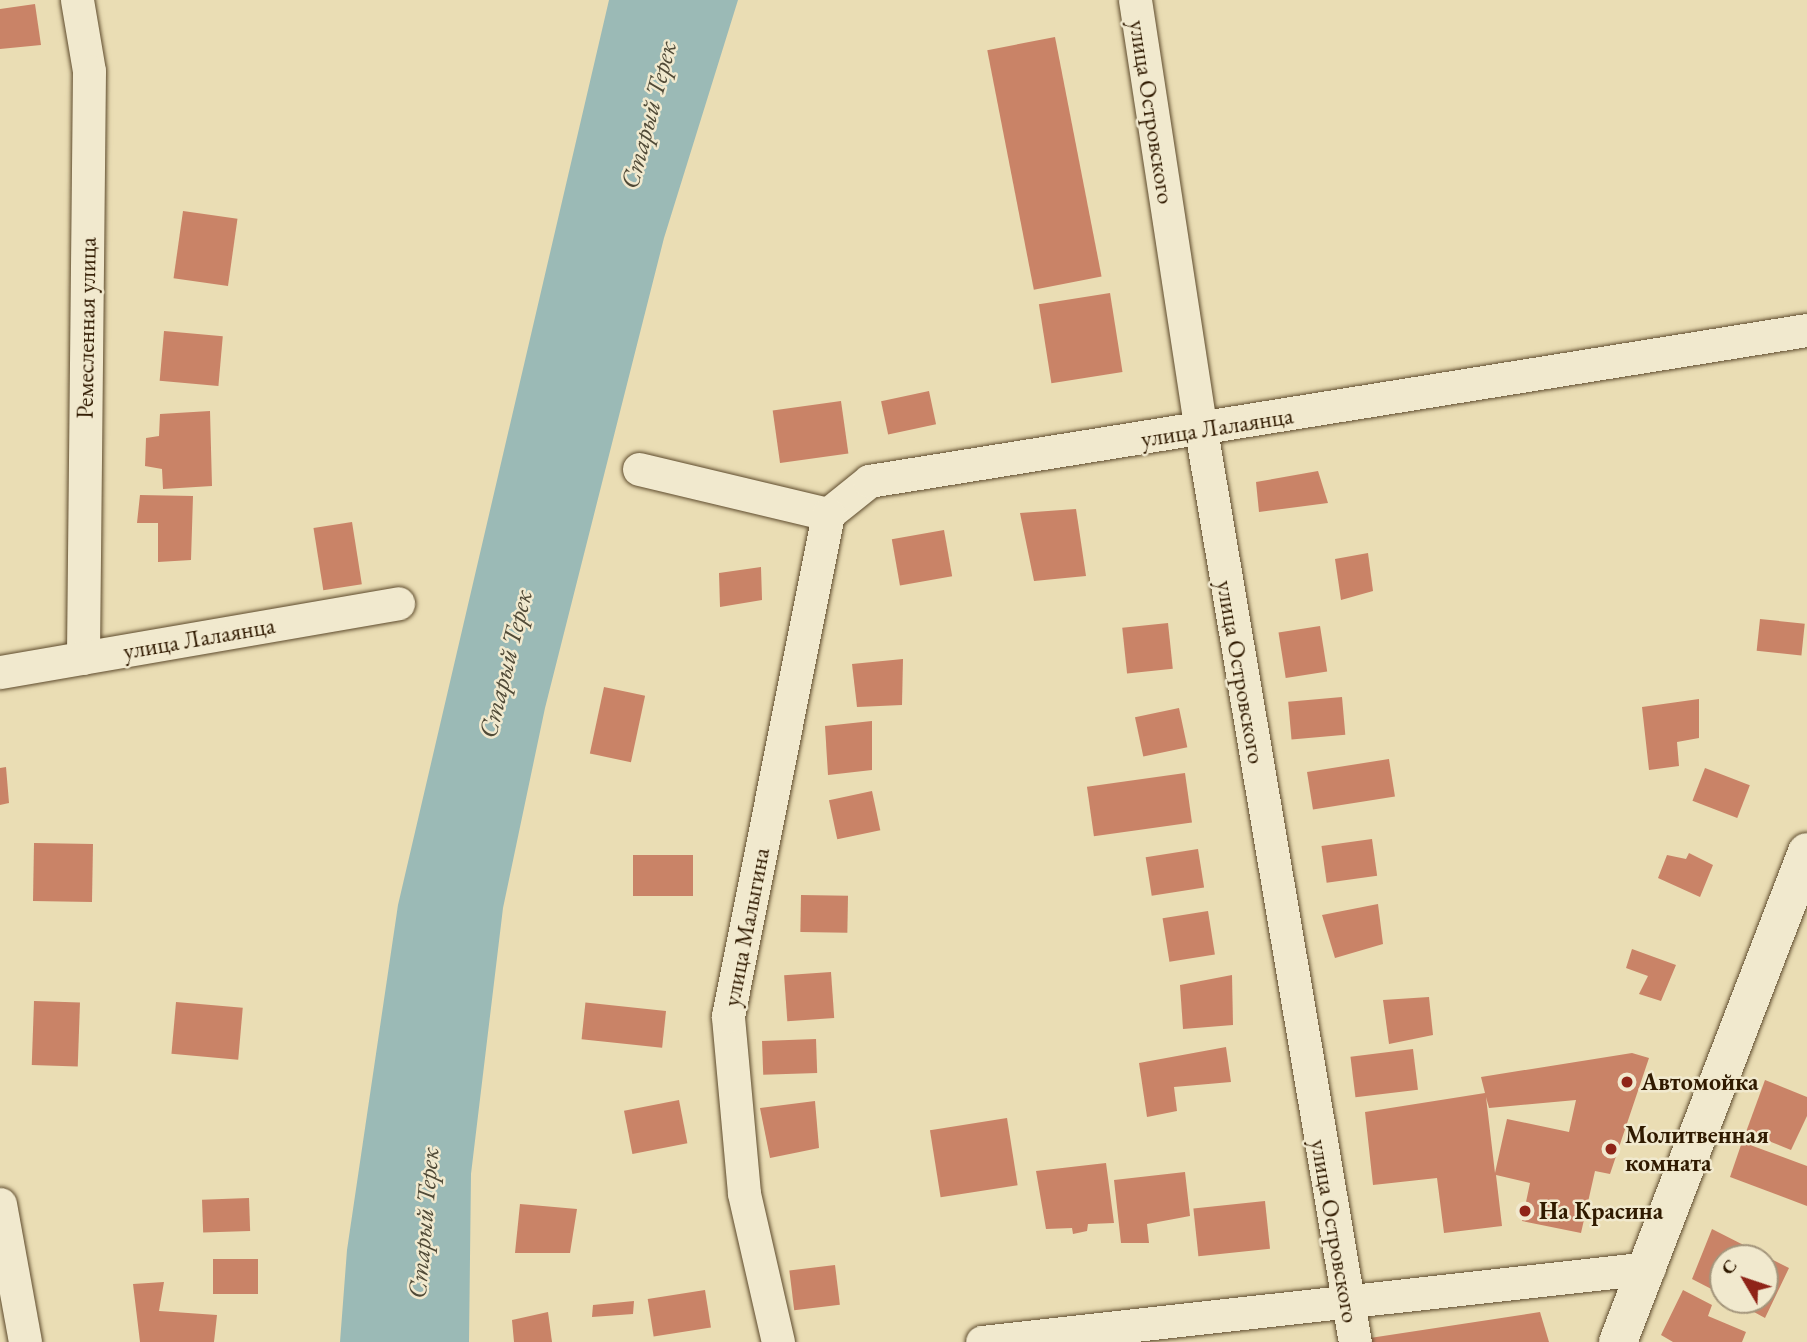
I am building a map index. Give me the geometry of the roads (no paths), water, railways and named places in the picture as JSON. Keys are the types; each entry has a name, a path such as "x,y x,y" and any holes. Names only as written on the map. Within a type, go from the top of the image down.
{"street":[{"name":"Ремесленная улица","path":"77,0 89,71 83,658"},
{"name":"улица Островского","path":"1135,0 1200,430 1354,1342"},
{"name":"улица Лалаянца","path":"828,514 869,481 1200,430 1807,330"},
{"path":"639,469 828,514"},
{"name":"улица Малыгина","path":"778,1342 744,1193 728,1016 828,514"},
{"name":"улица Лалаянца","path":"0,672 398,603"},
{"path":"1618,1342 1649,1268 1807,852"},
{"path":"0,1204 25,1342"},
{"path":"982,1342 1649,1268"}],"water":[{"name":"Старый Терек","path":"609,0 738,0 664,238 545,708 503,908 471,1174 469,1342 340,1342 347,1250 398,905"}],"place":[{"name":"Автомойка","path":"1627,1082"},
{"name":"Молитвенная комната","path":"1611,1149"},
{"name":"На Красина","path":"1525,1211"}]}
